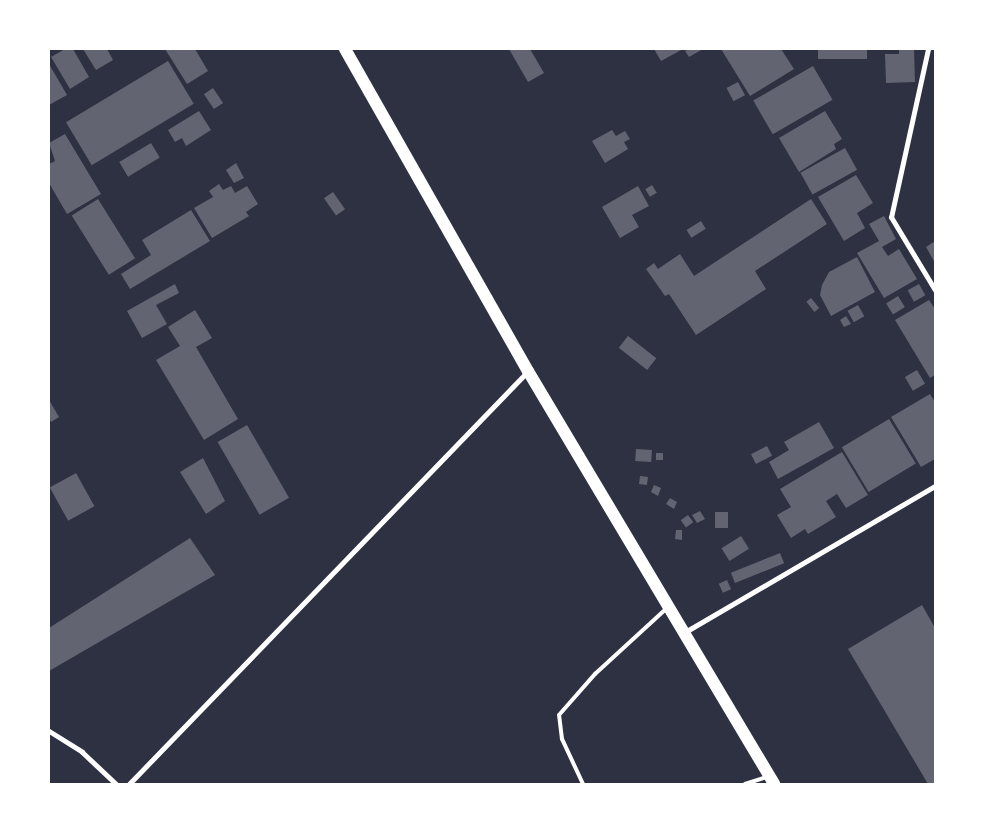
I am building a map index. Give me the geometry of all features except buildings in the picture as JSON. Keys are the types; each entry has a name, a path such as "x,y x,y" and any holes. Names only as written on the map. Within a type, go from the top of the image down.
{"main road":[{"path":"345,49 528,371 682,634 771,780"}],"street":[{"path":"928,49 891,217 935,290"},
{"path":"128,784 528,371"},
{"path":"682,634 935,486"},
{"path":"49,730 82,752 116,784"}],"lane":[{"path":"583,784 562,739 559,715 595,674 667,608"},
{"path":"745,784 771,780"}]}
